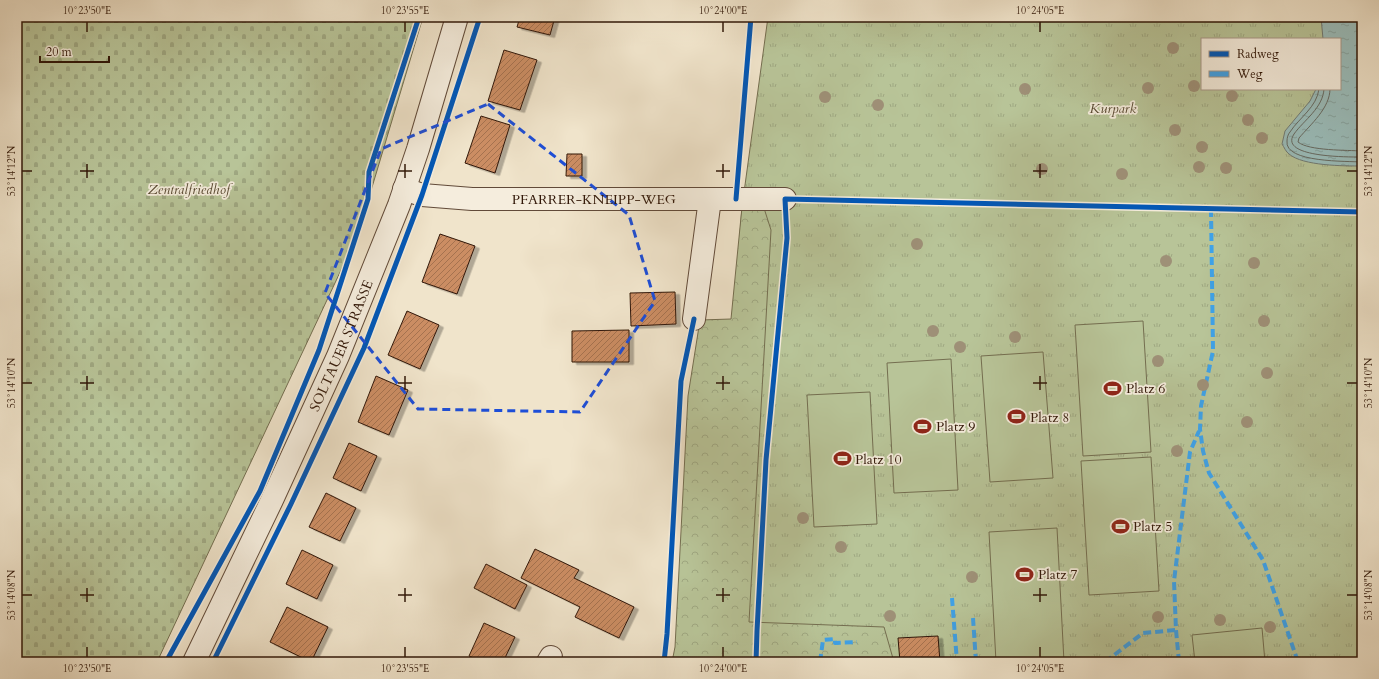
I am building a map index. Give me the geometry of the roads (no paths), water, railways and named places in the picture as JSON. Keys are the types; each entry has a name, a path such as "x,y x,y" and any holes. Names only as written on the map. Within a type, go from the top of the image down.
{"street":[{"name":"SOLTAUER STRASSE","path":"194,662 272,500 338,356 404,189 418,149 457,17"},
{"name":"PFARRER-KNEIPP-WEG","path":"404,189 422,195 472,199 785,199"},
{"path":"694,319 710,198"}],"water":[{"path":"1321,17 1361,17 1362,166 1345,166 1304,161 1289,154 1282,144 1285,131 1310,101 1316,90 1341,90 1341,38 1323,38"}],"place":[{"name":"Platz 6","path":"1113,388"},
{"name":"Platz 8","path":"1017,417"},
{"name":"Platz 9","path":"923,426"},
{"name":"Platz 10","path":"842,459"},
{"name":"Platz 5","path":"1120,526"},
{"name":"Platz 7","path":"1025,574"}],"park label":[{"name":"Kurpark","path":"1113,108"},
{"name":"Zentralfriedhof","path":"189,189"}]}
